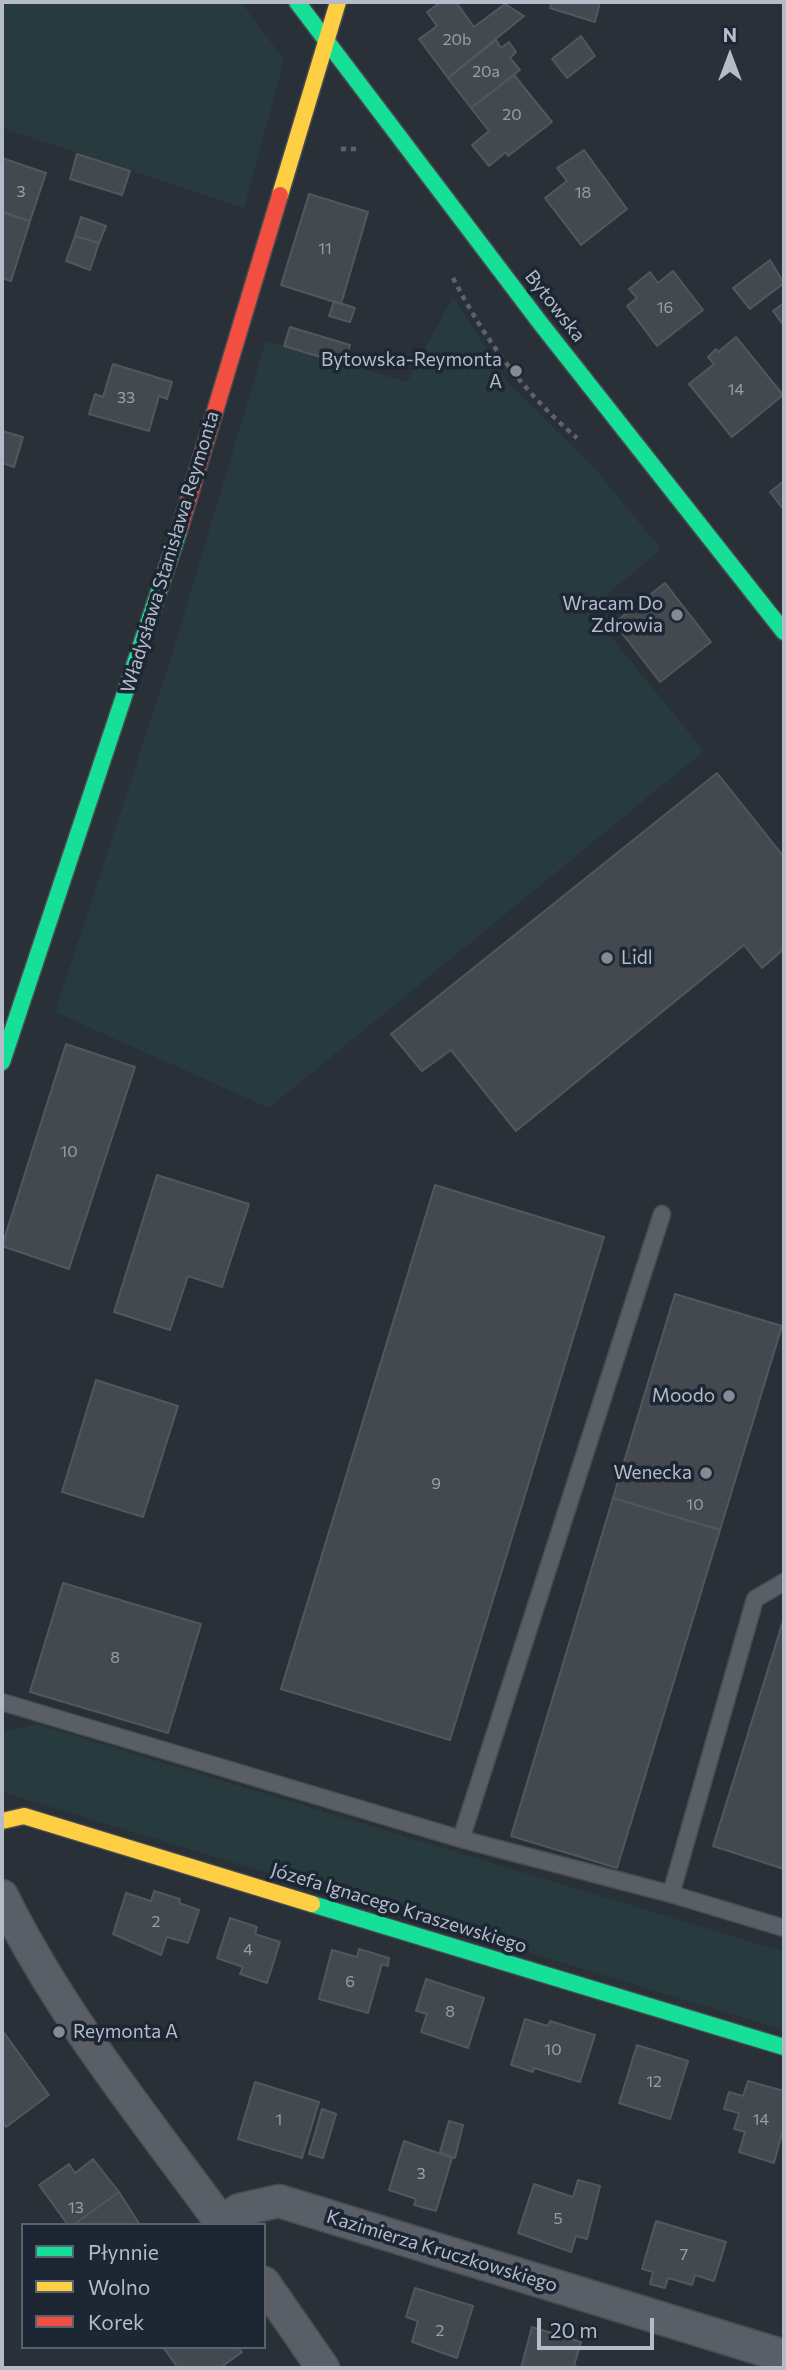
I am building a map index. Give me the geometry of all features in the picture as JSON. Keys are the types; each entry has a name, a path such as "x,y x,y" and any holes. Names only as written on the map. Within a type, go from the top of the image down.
{"street":[{"name":"Bytowska","path":"297,2 482,248 784,632"},
{"name":"Władysława Stanisława Reymonta","path":"5,1044 166,573 338,2"},
{"name":"Józefa Ignacego Kraszewskiego","path":"2,1821 24,1816 784,2047"},
{"path":"2,1896 31,1951 104,2067 222,2223"},
{"name":"Kazimierza Kruczkowskiego","path":"224,2223 239,2210 279,2201 784,2356"},
{"path":"266,2286 323,2368"}],"lane":[{"path":"461,1839 662,1214"},
{"path":"671,1894 755,1599 784,1582"},
{"path":"2,1702 461,1839 671,1894 784,1928"}],"green space":[{"path":"2,2 241,2 284,60 244,208 2,128"},
{"path":"453,297 509,384 592,465 661,549 589,610 704,751 269,1108 55,1012 168,668 266,341 407,382"},
{"path":"36,1724 784,1952 784,2030 2,1792 2,1732"}],"building":[{"path":"441,2 456,2 474,27 505,4 524,16 448,78 419,39 437,26 427,12"},
{"path":"552,2 600,2 595,22 550,8"},
{"path":"581,36 595,56 567,78 552,59"},
{"path":"496,40 501,48 509,42 516,52 510,58 520,70 471,108 448,78"},
{"path":"514,75 552,122 508,156 506,152 489,166 472,145 489,131 471,108"},
{"path":"584,150 627,209 581,245 545,198 567,181 557,168"},
{"path":"77,154 130,171 122,195 70,179"},
{"path":"2,158 46,173 30,221 2,212"},
{"path":"309,194 368,212 341,304 281,285"},
{"path":"2,212 30,221 11,281 2,278"},
{"path":"81,217 106,226 99,243 75,236"},
{"path":"75,236 99,243 90,270 66,261"},
{"path":"770,260 784,283 750,309 733,288"},
{"path":"673,271 703,310 657,346 627,306 637,298 629,289 650,272 658,283"},
{"path":"334,301 355,308 350,322 329,316"},
{"path":"784,303 784,326 773,311"},
{"path":"290,327 350,345 344,364 284,346"},
{"path":"736,337 783,395 732,437 689,384 714,364 708,357 716,349 718,352"},
{"path":"113,364 172,382 167,399 159,396 149,431 89,414 95,394 103,397"},
{"path":"2,431 23,437 14,467 2,463"},
{"path":"784,481 784,510 770,492"},
{"path":"665,583 711,642 660,682 614,623"},
{"name":"Lidl","path":"717,773 784,857 784,949 762,968 744,945 516,1131 451,1050 422,1071 391,1034"},
{"path":"66,1044 135,1067 69,1269 2,1246"},
{"path":"157,1175 249,1204 222,1287 188,1276 170,1330 114,1312"},
{"path":"435,1185 604,1237 450,1740 281,1689"},
{"path":"675,1294 782,1326 720,1530 613,1498"},
{"path":"96,1380 178,1406 143,1517 62,1492"},
{"path":"613,1498 720,1530 617,1868 511,1836"},
{"path":"63,1583 201,1624 168,1733 30,1692"},
{"path":"784,1618 784,1869 713,1846"},
{"path":"154,1891 180,1899 179,1903 199,1910 188,1943 167,1937 161,1955 113,1934 126,1893 151,1901"},
{"path":"230,1918 257,1927 255,1934 280,1942 267,1983 240,1974 243,1967 217,1958"},
{"path":"359,1949 389,1958 388,1966 382,1964 368,2013 319,1999 332,1950 357,1957"},
{"path":"426,1979 484,1998 468,2048 421,2032 427,2014 416,2011"},
{"path":"525,2019 548,2026 550,2021 595,2035 580,2082 534,2068 533,2072 511,2065"},
{"path":"2,2030 49,2095 6,2127 2,2121"},
{"path":"637,2045 688,2061 670,2119 619,2103"},
{"path":"748,2081 784,2091 784,2126 774,2163 739,2152 745,2132 734,2129 739,2113 724,2109 729,2092 743,2096"},
{"path":"255,2082 319,2102 302,2158 238,2139"},
{"path":"322,2109 336,2114 323,2158 309,2154"},
{"path":"449,2121 463,2125 455,2158 440,2152"},
{"path":"404,2141 452,2158 436,2211 414,2205 416,2199 389,2190"},
{"path":"93,2159 119,2192 76,2223 67,2223 39,2185 69,2164 75,2173"},
{"path":"578,2180 600,2186 587,2239 576,2236 571,2252 518,2233 534,2184 573,2197"},
{"path":"119,2192 139,2223 76,2223"},
{"path":"656,2221 726,2242 714,2281 695,2275 692,2285 668,2278 665,2288 650,2284 653,2272 642,2269"},
{"path":"415,2288 473,2306 457,2358 412,2342 418,2321 406,2317"},
{"path":"532,2327 581,2342 574,2366 584,2368 521,2368"},
{"path":"164,2349 240,2349 242,2352 220,2368 178,2368"}],"traffic: fast":[{"path":"297,2 541,324 784,632"},
{"path":"2,1062 179,531"},
{"path":"312,1904 784,2047"}],"traffic: slow":[{"path":"280,195 338,2"},
{"path":"2,1821 24,1816 312,1904"}],"traffic: jam":[{"path":"179,531 280,195"}],"place":[{"name":"Bytowska-Reymonta A","path":"516,371"},
{"name":"Wracam Do Zdrowia","path":"677,615"},
{"name":"Lidl","path":"607,958"},
{"name":"Moodo","path":"729,1396"},
{"name":"Wenecka","path":"706,1473"},
{"name":"Reymonta A","path":"59,2032"}]}
